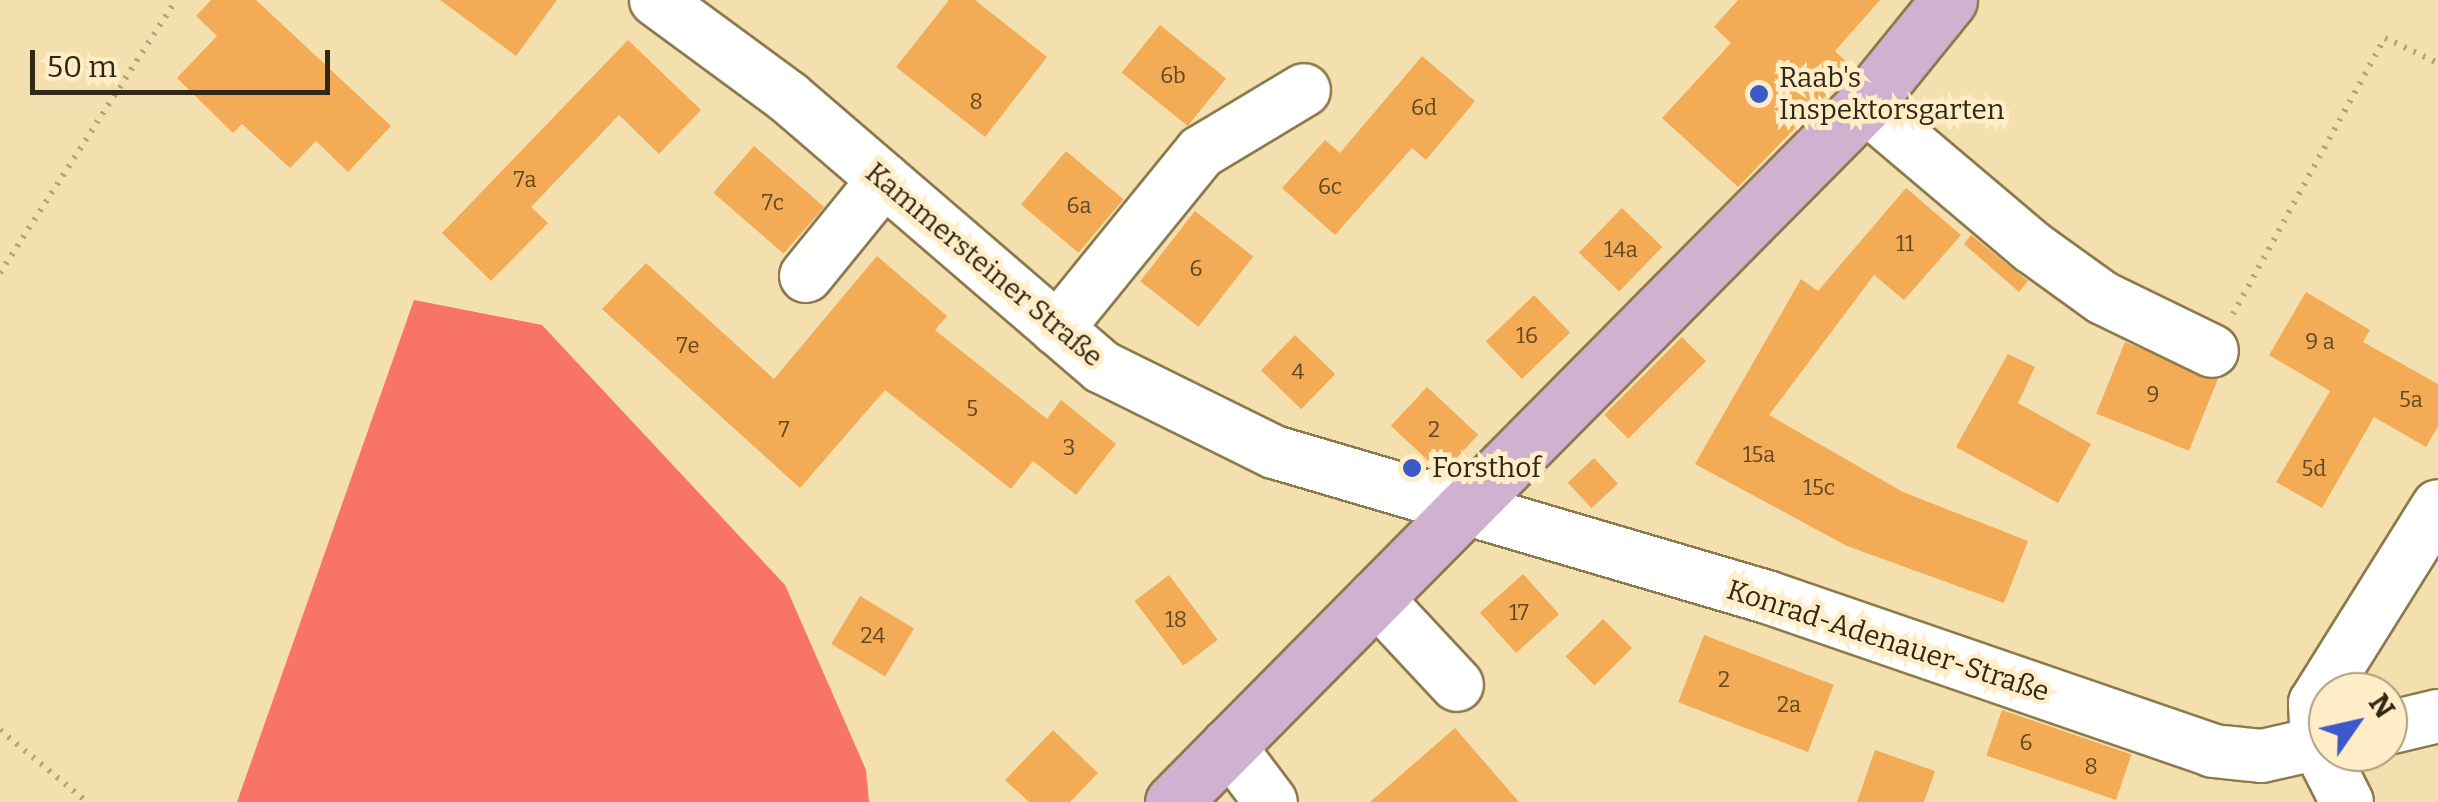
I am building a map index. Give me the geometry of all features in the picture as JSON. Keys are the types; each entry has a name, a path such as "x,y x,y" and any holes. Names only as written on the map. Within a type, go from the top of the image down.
{"main road":[{"path":"1173,802 1864,105 1949,0"}],"street":[{"name":"Kammersteiner Straße","path":"656,0 884,180 1102,367 1274,452 1458,513"},
{"path":"1057,329 1201,152 1304,90"},
{"path":"1864,105 2074,278 2212,351"},
{"path":"806,276 884,180"},
{"path":"2336,672 2438,506"},
{"name":"Konrad-Adenauer-Straße","path":"1458,513 1767,598 2213,751 2262,756 2308,745"},
{"path":"1375,597 1457,686"},
{"path":"2408,723 2438,716"},
{"path":"1228,745 1270,802"},
{"path":"2335,772 2347,802"}],"path":[{"path":"0,273 176,0"},
{"path":"2212,351 2386,38 2438,64"},
{"path":"0,730 87,802"}],"shaded area":[{"path":"414,300 542,325 785,585 866,770 869,802 237,802"}],"building":[{"path":"211,0 256,0 391,126 348,172 316,141 290,168 242,124 233,133 177,78 217,36 196,16"},
{"path":"440,0 557,0 516,56"},
{"path":"949,0 975,0 1047,57 985,137 896,67"},
{"name":"Raab's Inspektorsgarten","path":"1738,0 1880,0 1835,51 1853,68 1738,187 1662,118 1731,43 1714,27"},
{"path":"1160,25 1226,78 1188,126 1122,72"},
{"path":"628,40 701,110 659,154 619,115 531,207 548,223 491,281 442,233"},
{"path":"1422,56 1475,101 1426,160 1412,148 1335,235 1282,188 1325,140 1340,153"},
{"path":"754,146 824,207 784,254 713,193"},
{"path":"1066,151 1123,199 1078,253 1021,205"},
{"path":"1906,188 1961,235 1904,300 1874,275 1769,415 1903,492 2028,541 2004,603 1847,546 1695,464 1801,279 1818,291"},
{"path":"1622,208 1662,247 1619,291 1579,253"},
{"path":"1195,211 1253,257 1199,327 1140,281"},
{"path":"1971,235 2028,281 2019,292 1964,244"},
{"path":"877,256 947,316 935,330 1047,419 1061,400 1116,444 1076,495 1033,461 1011,489 885,390 800,488 602,309 646,263 774,379"},
{"path":"2306,292 2370,330 2363,342 2438,384 2438,426 2426,447 2374,417 2322,508 2276,482 2330,391 2269,355"},
{"path":"1534,295 1570,332 1522,379 1486,342"},
{"path":"1295,335 1335,374 1301,409 1261,370"},
{"path":"1682,337 1706,361 1628,439 1604,415"},
{"path":"2125,342 2218,379 2189,451 2096,413"},
{"path":"2008,354 2035,367 2018,403 2091,444 2058,503 1956,447"},
{"path":"1427,387 1478,435 1442,474 1391,426"},
{"path":"1594,458 1618,484 1592,508 1568,483"},
{"path":"1523,574 1559,614 1516,653 1480,613"},
{"path":"1169,575 1218,640 1183,666 1135,601"},
{"path":"860,596 914,628 885,676 831,644"},
{"path":"1603,619 1632,648 1595,685 1566,656"},
{"path":"1704,635 1834,685 1808,752 1678,702"},
{"path":"2002,710 2132,755 2116,800 1986,755"},
{"path":"1455,728 1519,802 1370,802"},
{"path":"1053,730 1098,773 1070,802 1029,802 1005,780"},
{"path":"1875,750 1935,771 1924,802 1857,802"}],"place":[{"name":"Raab's Inspektorsgarten","path":"1759,94"},
{"name":"Forsthof","path":"1412,468"}]}
